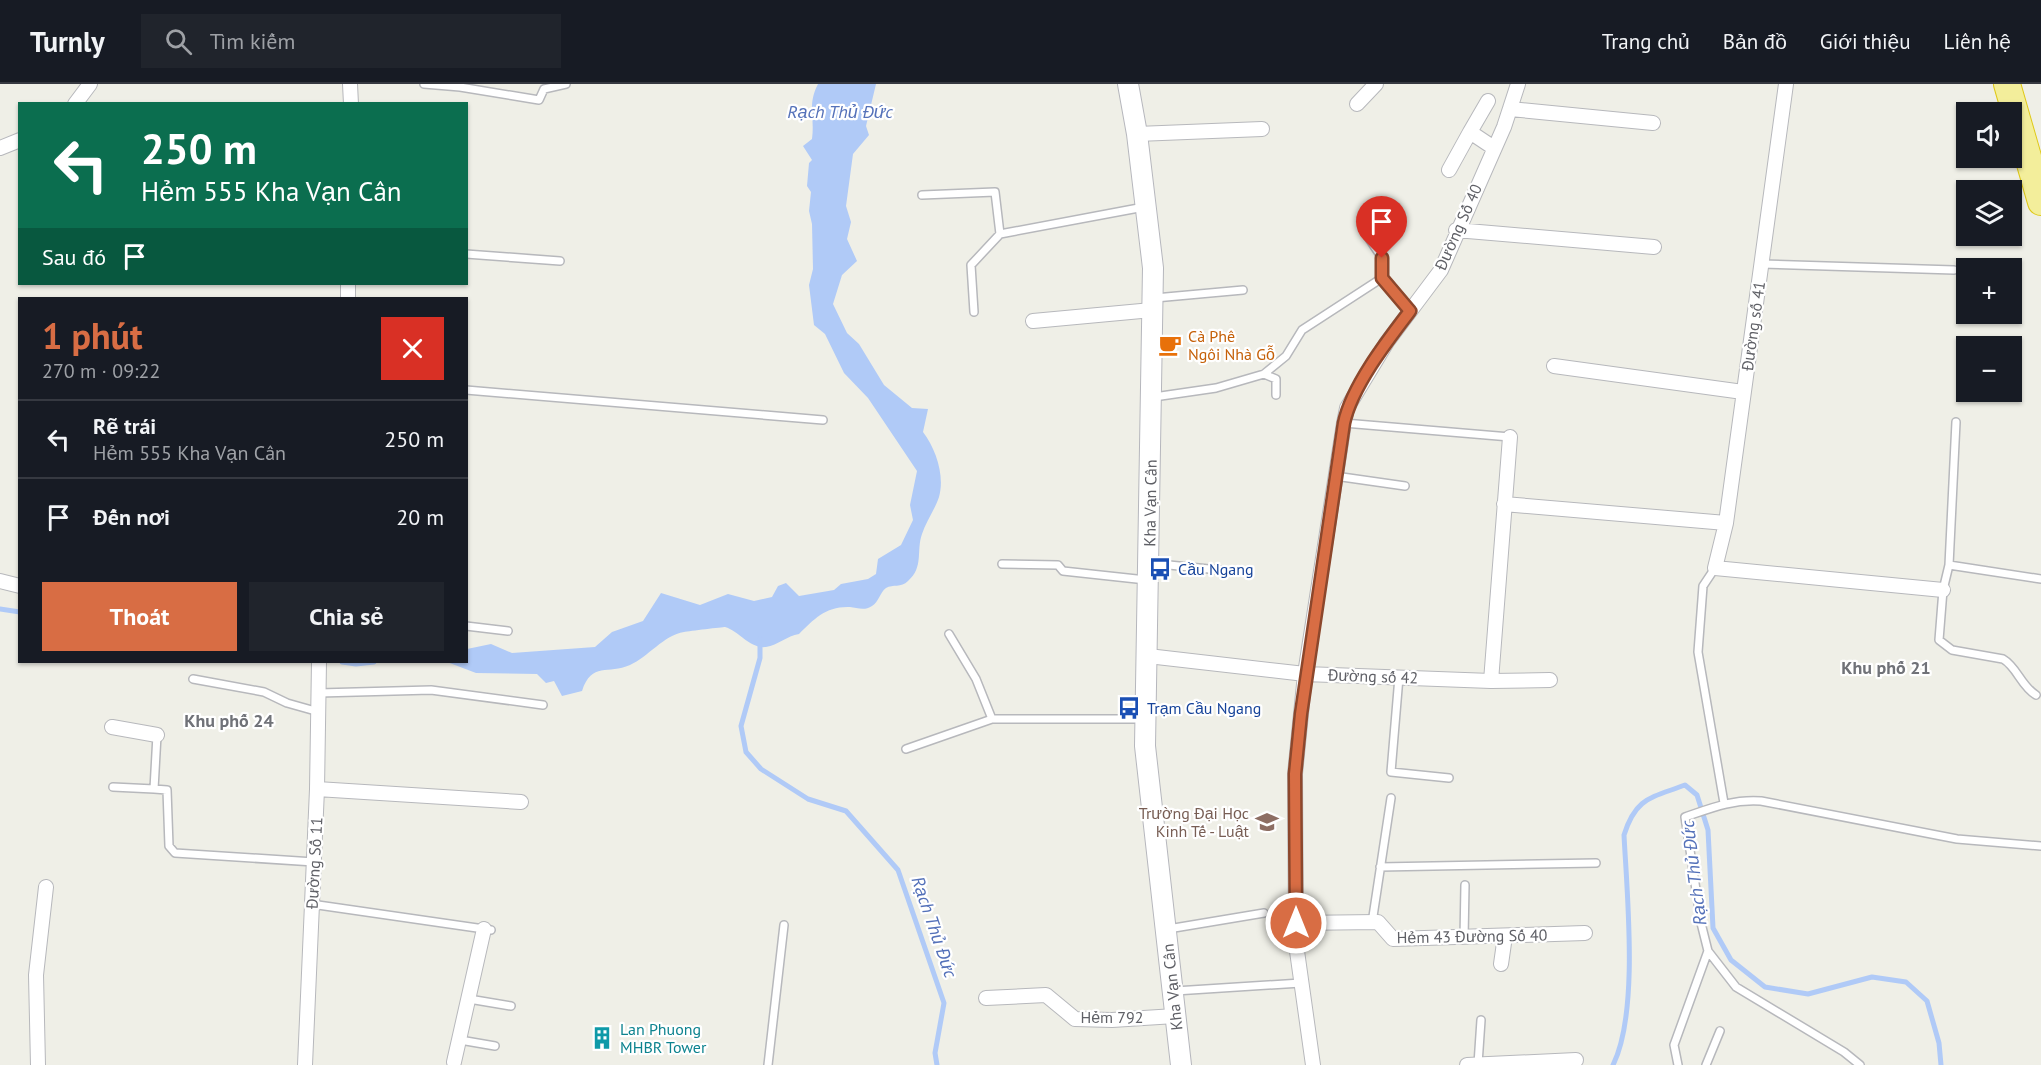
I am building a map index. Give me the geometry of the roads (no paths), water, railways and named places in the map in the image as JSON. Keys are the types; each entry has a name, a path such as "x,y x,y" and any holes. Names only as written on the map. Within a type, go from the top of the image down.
{"highway":[{"path":"2007,84 2041,202"}],"main road":[{"name":"Kha Vạn Cân","path":"1128,84 1137,134 1153,268 1145,746 1181,1065"}],"street":[{"path":"76,102 90,84"},
{"path":"350,84 351,102"},
{"path":"1357,104 1376,84"},
{"name":"Đường Số 40","path":"1313,1065 1296,944 1295,774 1305,674 1347,408 1387,342 1441,270 1456,230 1494,148 1518,84"},
{"name":"Đường số 41","path":"1715,568 1726,523 1786,84"},
{"path":"1449,170 1488,101"},
{"path":"1510,109 1653,123"},
{"path":"1137,134 1262,129"},
{"path":"1470,132 1494,148"},
{"path":"0,148 18,141"},
{"path":"1456,230 1654,247"},
{"path":"1032,321 1152,304"},
{"path":"1554,366 1743,392"},
{"path":"1491,681 1510,437"},
{"path":"1504,504 1726,523"},
{"path":"1715,568 1943,590"},
{"path":"0,581 18,586"},
{"name":"Đường số 42","path":"1148,656 1305,674 1491,681 1550,680"},
{"name":"Đường Số 11","path":"305,1065 317,789 318,668"},
{"path":"112,727 157,735"},
{"path":"317,789 521,802"},
{"path":"38,1065 36,975 46,887"},
{"path":"1296,923 1371,922"},
{"name":"Hẻm 43 Đường Số 40","path":"1371,922 1382,925 1388,936 1394,939 1585,933"},
{"path":"454,1062 488,929"},
{"path":"1501,964 1505,936"},
{"name":"Hẻm 792","path":"986,998 1046,995 1075,1019 1112,1020 1175,1016"},
{"path":"1472,1064 1576,1060"}],"lane":[{"path":"424,84 460,87 538,100 544,88 566,84"},
{"path":"922,195 995,192 1000,234"},
{"path":"974,312 971,265 1000,234 1146,207"},
{"path":"1368,237 1382,258 1382,278 1410,311"},
{"path":"468,254 560,261"},
{"path":"1762,264 1954,270"},
{"path":"1151,397 1216,388 1264,374 1286,356 1302,330 1382,278"},
{"path":"1152,304 1244,290"},
{"path":"1264,374 1276,379 1276,395"},
{"path":"468,390 823,420"},
{"path":"1956,422 1949,565 1943,590 1939,640 1952,650 2003,659 2008,662 2028,690 2036,695"},
{"path":"1344,423 1510,437"},
{"path":"1335,476 1406,486"},
{"path":"1002,564 1058,565 1063,571 1229,571"},
{"path":"1949,565 2041,579"},
{"path":"1715,568 1703,586 1698,652 1724,803"},
{"path":"468,626 508,631"},
{"path":"949,634 976,679 992,719"},
{"path":"1399,677 1391,772 1449,778"},
{"path":"193,679 264,692 287,703 319,712"},
{"path":"319,693 431,690 543,705"},
{"path":"906,749 992,719 1146,719"},
{"path":"154,789 157,735"},
{"path":"113,787 167,790 169,846 175,854 314,862"},
{"path":"1371,922 1391,798"},
{"path":"1860,1065 1844,1052 1736,987 1708,951 1695,889 1685,817 1724,803 1744,800 1761,801 1957,839 2041,846"},
{"path":"1380,867 1596,863"},
{"path":"1464,938 1465,885"},
{"path":"311,904 488,929"},
{"path":"1166,930 1264,913"},
{"path":"768,1065 784,925"},
{"path":"1678,1065 1674,1045 1708,951"},
{"path":"1173,992 1301,982"},
{"path":"469,999 511,1006"},
{"path":"1472,1064 1481,1020"},
{"path":"1706,1065 1720,1031"},
{"path":"460,1040 495,1046"}],"water":[{"name":"Rạch Thủ Đức","path":"818,84 876,84 866,126 869,135 853,154 846,206 851,222 847,239 857,261 842,275 833,304 847,333 859,344 884,385 912,408 928,409 923,432 932,446 938,463 941,489 920,540 918,564 913,576 903,584 886,588 869,608 842,607 827,611 799,634 766,647 750,643 725,627 677,634 630,665 596,672 586,682 582,691 562,696 554,681 546,683 537,674 476,673 450,663 468,663 468,649 491,644 512,653 595,647 612,632 643,621 661,593 700,605 728,594 754,601 772,597 778,586 786,583 799,596 834,590 841,584 868,579 876,574 878,559 901,545 913,520 910,505 917,471 868,398 844,373 825,334 814,325 809,285 813,269 812,224 809,211 811,192 807,186 809,163 812,160 803,146 812,139 812,105"}],"waterway":[{"path":"0,609 18,612"},
{"name":"Rạch Thủ Đức","path":"760,639 760,658 741,726 746,752 761,769 808,799 846,811 898,870 944,1003 935,1053 937,1065"},
{"path":"349,663 365,663"},
{"name":"Rạch Thủ Đức","path":"1613,1065 1621,1043 1629,985 1629,920 1624,835 1634,813 1646,801 1685,785 1697,795 1708,830 1713,928 1731,960 1765,987 1808,994 1872,977 1906,982 1927,1001 1939,1043 1941,1065"}],"place":[{"name":"Cà Phê Ngôi Nhà Gỗ","path":"1170,345"},
{"name":"Cầu Ngang","path":"1160,569"},
{"name":"Trạm Cầu Ngang","path":"1129,708"},
{"name":"Trường Đại Học Kinh Tế - Luật","path":"1267,822"},
{"name":"Lan Phuong MHBR Tower","path":"602,1038"}],"district":[{"name":"Khu phố 21","path":"1886,668"},
{"name":"Khu phố 24","path":"229,721"}]}
